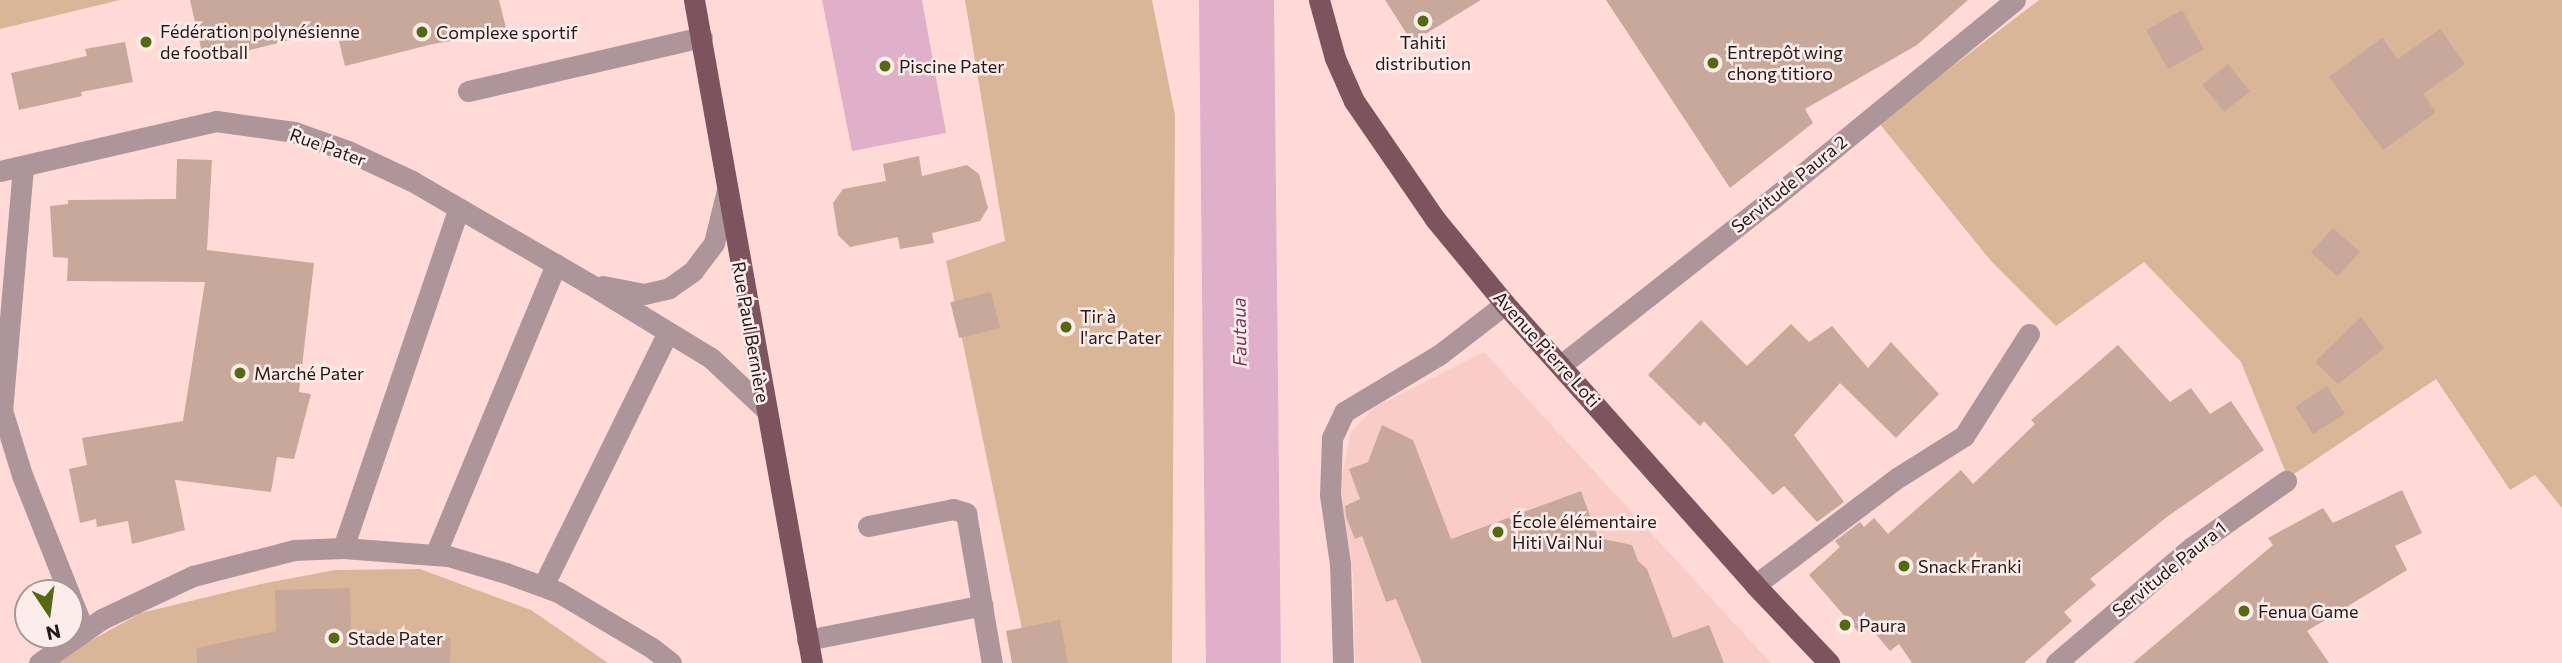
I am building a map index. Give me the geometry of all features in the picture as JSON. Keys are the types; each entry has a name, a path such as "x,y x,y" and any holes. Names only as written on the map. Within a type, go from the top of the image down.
{"main road":[{"name":"Rue Paul Bernière","path":"694,0 811,663"},
{"name":"Avenue Pierre Loti","path":"1318,0 1335,58 1354,101 1434,219 1505,304 1755,585 1829,663"}],"street":[{"name":"Servitude Paura 2","path":"1561,365 1771,200 2015,0"},
{"path":"468,91 702,37"},
{"name":"Rue Pater","path":"0,171 216,121 294,132 337,147 412,181 589,283 667,334 711,358 764,408"},
{"path":"23,167 2,410 22,475 63,579"},
{"name":"Rue Pater","path":"589,283 643,294 669,288 693,271 714,243 727,190"},
{"path":"344,548 459,208"},
{"path":"435,555 556,264"},
{"path":"1343,663 1340,564 1330,495 1332,438 1344,412 1439,355 1505,304"},
{"path":"543,586 667,334"},
{"path":"1755,585 1896,478 1964,436 2029,334"},
{"name":"Servitude Paura 1","path":"2056,663 2192,547 2286,481"},
{"path":"868,526 953,509 966,513 992,663"},
{"path":"84,630 146,596 193,576 294,550 344,548 448,556 543,586 609,621 671,663"},
{"path":"807,640 983,605"},
{"path":"39,663 58,649"}],"shaded area":[{"path":"0,0 120,0 0,29"},
{"name":"Piscine Pater","path":"822,0 922,0 946,133 852,151"},
{"name":"Tir à l'arc Pater","path":"965,0 1152,0 1175,115 1172,663 1029,663 946,261 1005,241"},
{"path":"2039,0 2562,0 2562,508 2535,475 2510,490 2436,379 2288,478 2241,362 2144,262 2056,326 1991,261 1879,123"},
{"name":"École élémentaire Hiti Vai Nui","path":"1484,352 1771,663 1355,663 1353,575 1339,490 1351,432 1375,407"},
{"name":"Stade Pater","path":"420,569 531,610 608,663 50,663 75,649 84,649 84,644 141,613 261,584 335,570"}],"building":[{"path":"190,0 499,0 507,32 433,44 345,66 336,29 204,61"},
{"name":"Tahiti distribution","path":"1385,0 1481,0 1412,42"},
{"name":"Entrepôt wing chong titioro","path":"1606,0 1968,0 1917,45 1805,109 1813,123 1730,188"},
{"path":"2182,10 2204,49 2168,69 2146,30"},
{"path":"2440,29 2465,64 2423,94 2436,112 2383,150 2329,77 2382,38 2398,59"},
{"path":"125,42 133,82 81,92 82,96 19,110 11,73 87,56 85,49"},
{"path":"2228,64 2250,91 2224,112 2202,85"},
{"path":"919,156 922,176 967,165 979,174 988,208 980,221 932,233 934,243 900,249 898,237 850,247 838,235 833,203 843,189 886,181 883,164"},
{"path":"177,159 212,160 207,250 314,263 299,392 311,394 294,459 277,457 271,492 175,480 185,530 132,544 128,521 97,527 96,519 80,523 69,469 87,465 82,438 183,421 205,282 67,281 68,258 53,257 50,206 68,204 68,200 176,199"},
{"path":"2333,228 2360,252 2338,277 2311,253"},
{"path":"991,292 1000,328 959,338 950,302"},
{"path":"2361,317 2384,348 2338,384 2315,362"},
{"path":"1701,320 1747,366 1791,324 1809,342 1832,326 1868,368 1891,342 1939,394 1896,438 1840,383 1794,435 1844,502 1817,522 1784,486 1773,495 1704,421 1700,426 1648,375"},
{"path":"2118,345 2170,402 2191,388 2210,414 2231,401 2264,450 2168,516 2090,579 2096,585 2064,612 2072,621 2024,663 1912,663 1899,644 1890,651 1869,626 1860,634 1809,575 1840,547 1835,541 1860,522 1864,527 1874,518 1888,534 1961,470 1973,484 2035,424 2031,420"},
{"path":"2327,386 2345,414 2313,434 2295,407"},
{"path":"1382,425 1413,440 1451,539 1581,491 1598,538 1632,545 1638,561 1647,569 1673,638 1709,625 1724,663 1422,663 1396,599 1386,602 1362,536 1355,539 1346,517 1345,506 1360,499 1349,469 1368,462"},
{"path":"2402,490 2422,533 2395,546 2407,570 2307,631 2329,663 2133,663 2273,545 2268,538 2323,508 2333,523"},
{"path":"350,588 351,630 451,638 450,663 197,663 196,648 276,631 275,590"},
{"path":"1060,620 1068,663 1012,663 1006,631"}],"waterway":[{"name":"Fautaua","path":"1236,0 1243,663"}],"place":[{"name":"Tahiti distribution","path":"1423,21"},
{"name":"Complexe sportif","path":"422,32"},
{"name":"Fédération polynésienne de football","path":"146,42"},
{"name":"Entrepôt wing chong titioro","path":"1713,63"},
{"name":"Piscine Pater","path":"885,66"},
{"name":"Tir à l'arc Pater","path":"1066,327"},
{"name":"Marché Pater","path":"240,373"},
{"name":"École élémentaire Hiti Vai Nui","path":"1498,532"},
{"name":"Snack Franki","path":"1904,566"},
{"name":"Fenua Game","path":"2244,611"},
{"name":"Paura","path":"1845,625"},
{"name":"Stade Pater","path":"334,638"}]}
